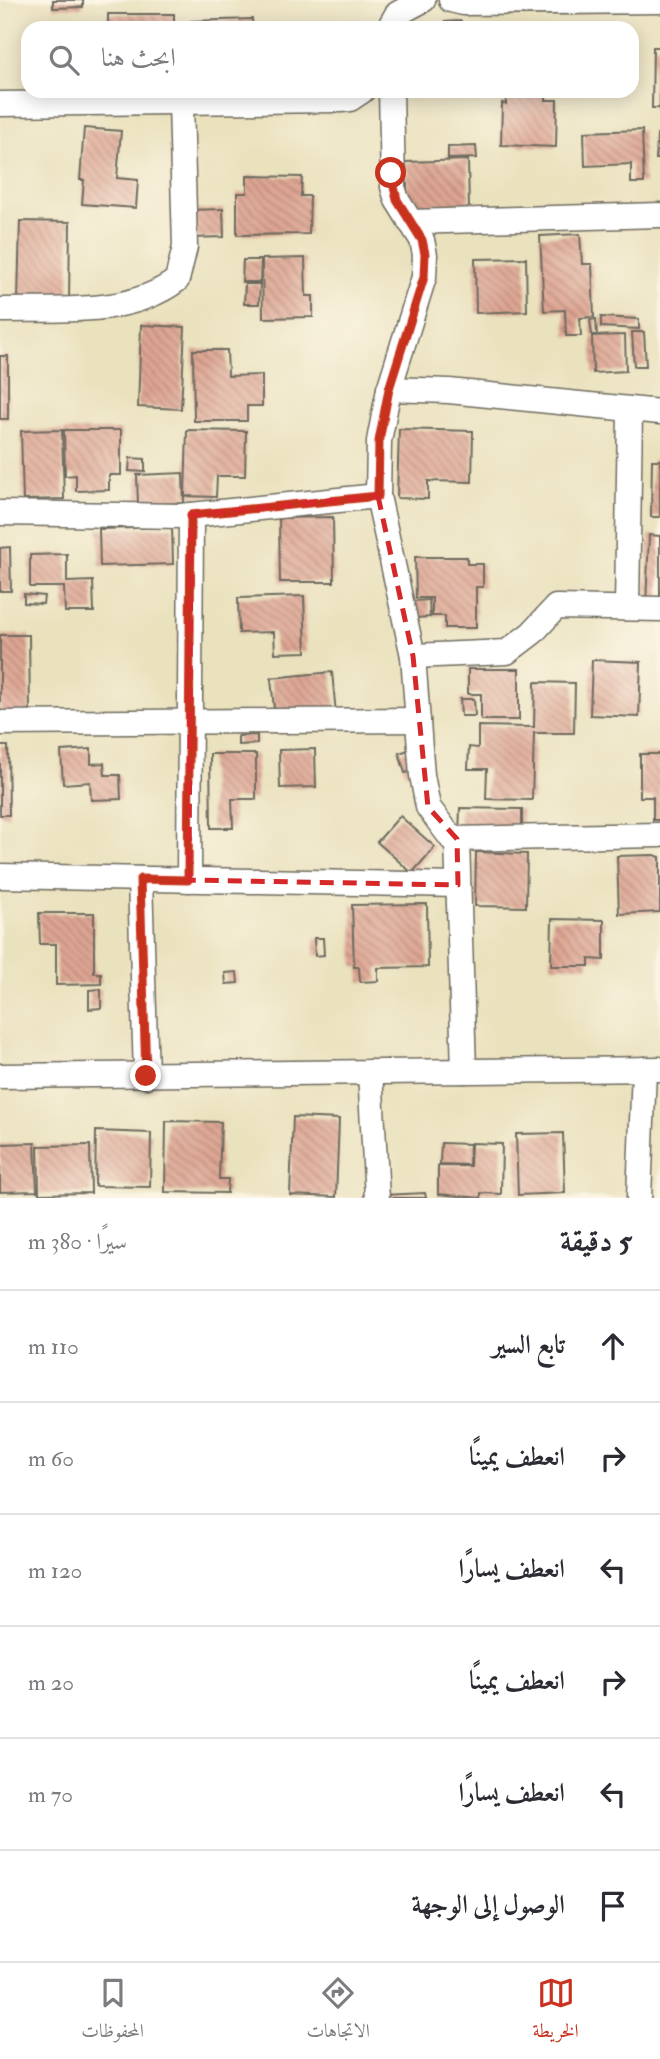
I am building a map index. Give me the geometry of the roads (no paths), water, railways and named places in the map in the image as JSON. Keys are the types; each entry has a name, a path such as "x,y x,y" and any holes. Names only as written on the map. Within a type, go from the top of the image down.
{"street":[{"path":"392,21 397,14 423,0"},
{"path":"459,1 660,1"},
{"path":"0,104 181,104 352,98"},
{"path":"391,98 391,173 397,200 425,248 424,277 389,389 379,441 378,496 413,656 428,807 453,839 660,835"},
{"path":"0,310 97,307 146,299 177,280 185,247 181,104"},
{"path":"410,222 660,215"},
{"path":"389,389 449,391 660,412"},
{"path":"627,608 630,411"},
{"path":"0,513 191,515 378,496"},
{"path":"188,880 191,515"},
{"path":"413,656 501,654 532,633 556,607 660,609"},
{"path":"0,723 418,720"},
{"path":"457,839 464,1071"},
{"path":"0,876 458,885"},
{"path":"140,879 146,1076"},
{"path":"0,1076 652,1069 639,1198"},
{"path":"370,1072 377,1198"}]}
